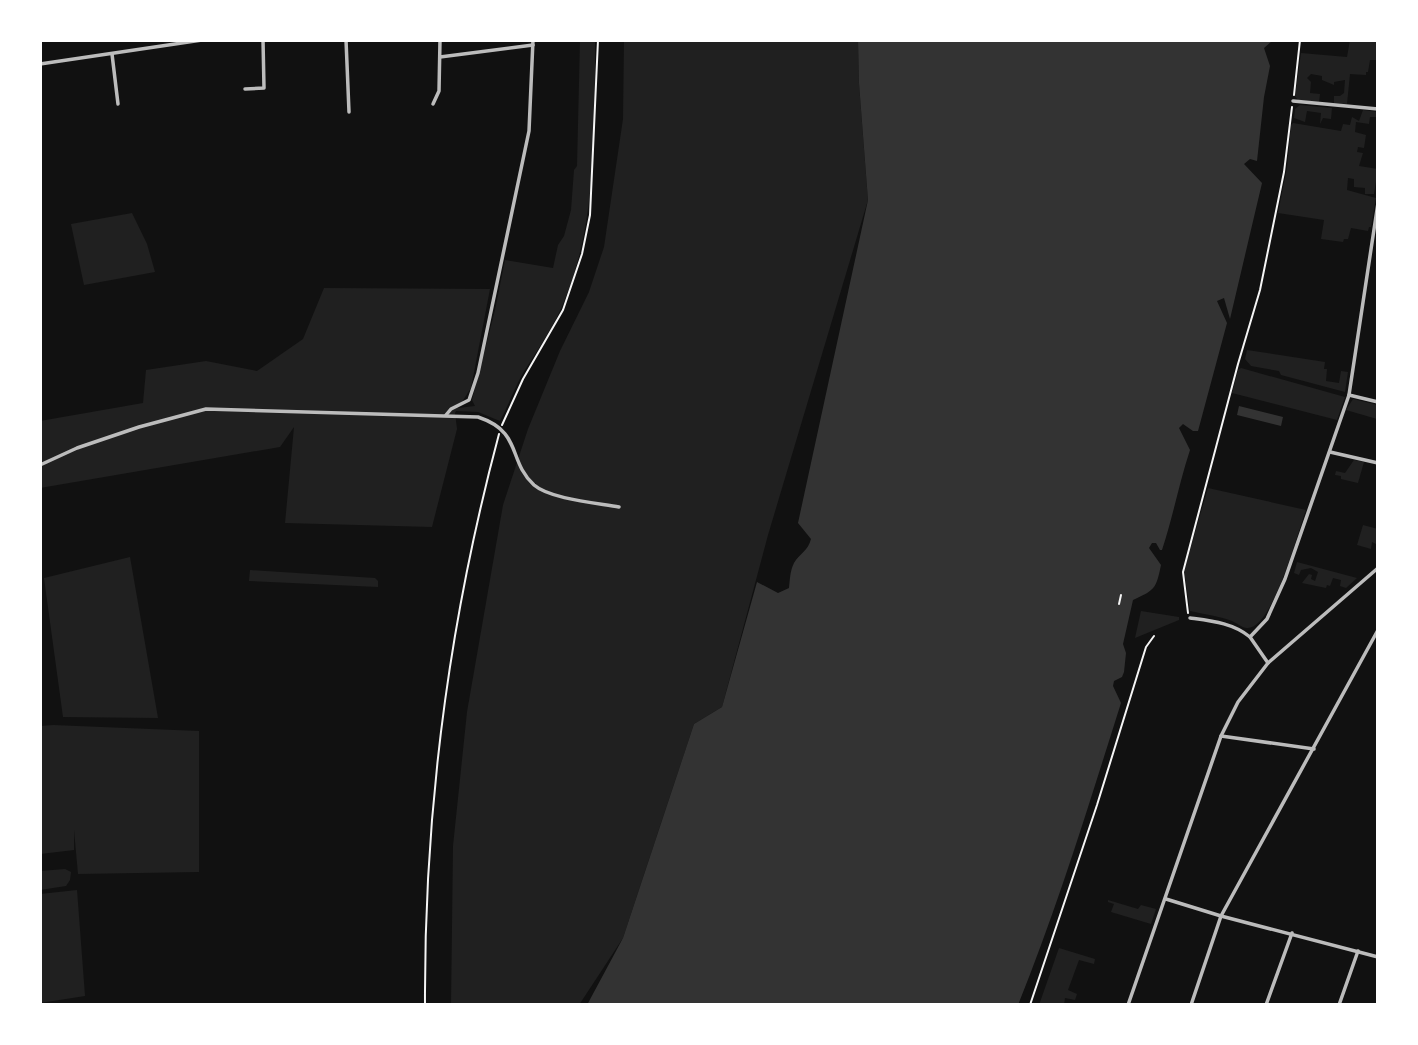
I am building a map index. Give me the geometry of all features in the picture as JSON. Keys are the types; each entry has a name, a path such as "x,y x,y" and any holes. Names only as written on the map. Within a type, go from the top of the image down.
{"street":[{"path":"40,64 202,40"},
{"path":"245,89 264,88 263,40"},
{"path":"346,40 349,112"},
{"path":"433,104 439,91 440,40"},
{"path":"440,57 533,43 530,125 478,373 469,400 451,409 446,415"},
{"path":"112,54 118,104"},
{"path":"1293,101 1378,109"},
{"path":"1250,637 1267,619 1285,579 1349,395 1378,203"},
{"path":"1349,395 1378,402"},
{"path":"40,465 77,448 139,427 206,409 478,416 501,427 535,486 552,494 619,507"},
{"path":"1331,452 1378,463"},
{"path":"1128,1005 1221,736 1238,702 1268,663 1378,568"},
{"path":"1190,618 1237,627 1250,637 1268,663"},
{"path":"1191,1005 1221,916 1378,630"},
{"path":"1221,736 1314,749"},
{"path":"1166,899 1378,957"},
{"path":"1266,1005 1292,933"},
{"path":"1339,1005 1358,951"}],"path":[{"path":"425,1005 427,885 442,717 468,560 501,427 523,379 563,310 582,254 590,215 598,40"},
{"path":"1190,618 1183,572 1238,364 1261,290 1284,172 1300,40"},
{"path":"1119,604 1121,595"},
{"path":"1030,1005 1146,647 1154,636"}],"shaded area":[{"path":"580,40 595,40 595,105 589,205 575,269 556,318 523,373 500,421 478,412 456,411 457,429 432,527 285,523 294,427 280,447 40,488 40,421 143,403 146,370 206,361 257,371 303,339 324,288 490,289 471,388 458,408 475,406 472,400 505,260 553,268 558,245 564,236 571,210 574,170 577,166"},
{"path":"624,40 858,40 868,200 768,535 722,707 694,724 623,938 579,1005 451,1005 453,846 467,712 503,505 528,429 560,351 589,292 604,247 623,119"},
{"path":"858,40 1273,40 1264,48 1270,66 1257,161 1250,159 1244,164 1262,183 1230,319 1224,298 1217,301 1227,323 1198,431 1193,431 1183,424 1179,428 1190,450 1162,550 1156,543 1152,543 1149,548 1161,565 1158,579 1150,591 1133,600 1123,644 1126,653 1124,672 1122,677 1114,681 1113,686 1121,703 1060,893 1018,1005 587,1005 623,938 694,724 722,707 757,582 778,593 789,588 794,563 811,539 798,523 868,200"},
{"path":"1350,40 1378,40 1378,60 1370,60 1366,75 1350,74 1347,104 1334,103 1334,96 1344,93 1345,80 1334,82 1334,85 1322,80 1322,76 1311,74 1307,78 1311,82 1310,93 1320,94 1319,102 1298,100 1295,96 1301,53 1347,57"},
{"path":"1300,105 1332,108 1331,119 1323,118 1320,124 1321,113 1307,111 1305,122 1294,118 1295,109"},
{"path":"1363,110 1378,112 1378,117 1370,117 1369,124 1356,122 1355,132 1366,135 1364,148 1358,147 1357,152 1363,153 1359,166 1378,169 1374,194 1365,194 1365,188 1354,187 1354,179 1348,178 1347,190 1376,198 1371,227 1368,231 1351,228 1348,239 1343,242 1321,239 1324,220 1278,213 1287,168 1291,125 1293,123 1341,131 1343,124 1350,125 1352,117 1359,121"},
{"path":"132,213 147,244 155,272 84,285 71,224"},
{"path":"1247,350 1325,362 1326,381 1339,383 1341,371 1348,372 1345,392 1281,375 1279,371 1251,366 1245,359"},
{"path":"1241,368 1345,397 1337,420 1232,393 1238,370"},
{"path":"1353,399 1378,405 1377,419 1346,410"},
{"path":"1239,406 1283,417 1281,426 1237,415"},
{"path":"1354,460 1364,462 1358,483 1335,475 1336,471 1345,473"},
{"path":"1208,488 1306,510 1275,597 1257,624 1247,628 1227,619 1190,611 1184,570"},
{"path":"1363,525 1378,529 1378,545 1372,542 1371,549 1357,545"},
{"path":"130,557 158,718 63,717 44,578"},
{"path":"1297,562 1357,578 1346,588 1340,586 1341,580 1333,578 1330,586 1327,585 1326,588 1302,583 1309,574 1315,581 1318,572 1311,568 1301,570 1299,575 1294,573"},
{"path":"250,570 375,578 378,587 249,581"},
{"path":"1141,611 1179,617 1179,620 1135,638"},
{"path":"40,726 199,731 199,872 78,874 74,830 74,850 40,854"},
{"path":"65,869 71,872 66,886 40,890 40,871"},
{"path":"77,890 85,996 40,1003 40,894"},
{"path":"1108,900 1138,909 1141,905 1156,909 1151,924 1111,912 1114,904"},
{"path":"1059,948 1095,959 1094,964 1079,960 1068,990 1077,994 1075,1000 1065,998 1064,1005 1039,1005"}]}
